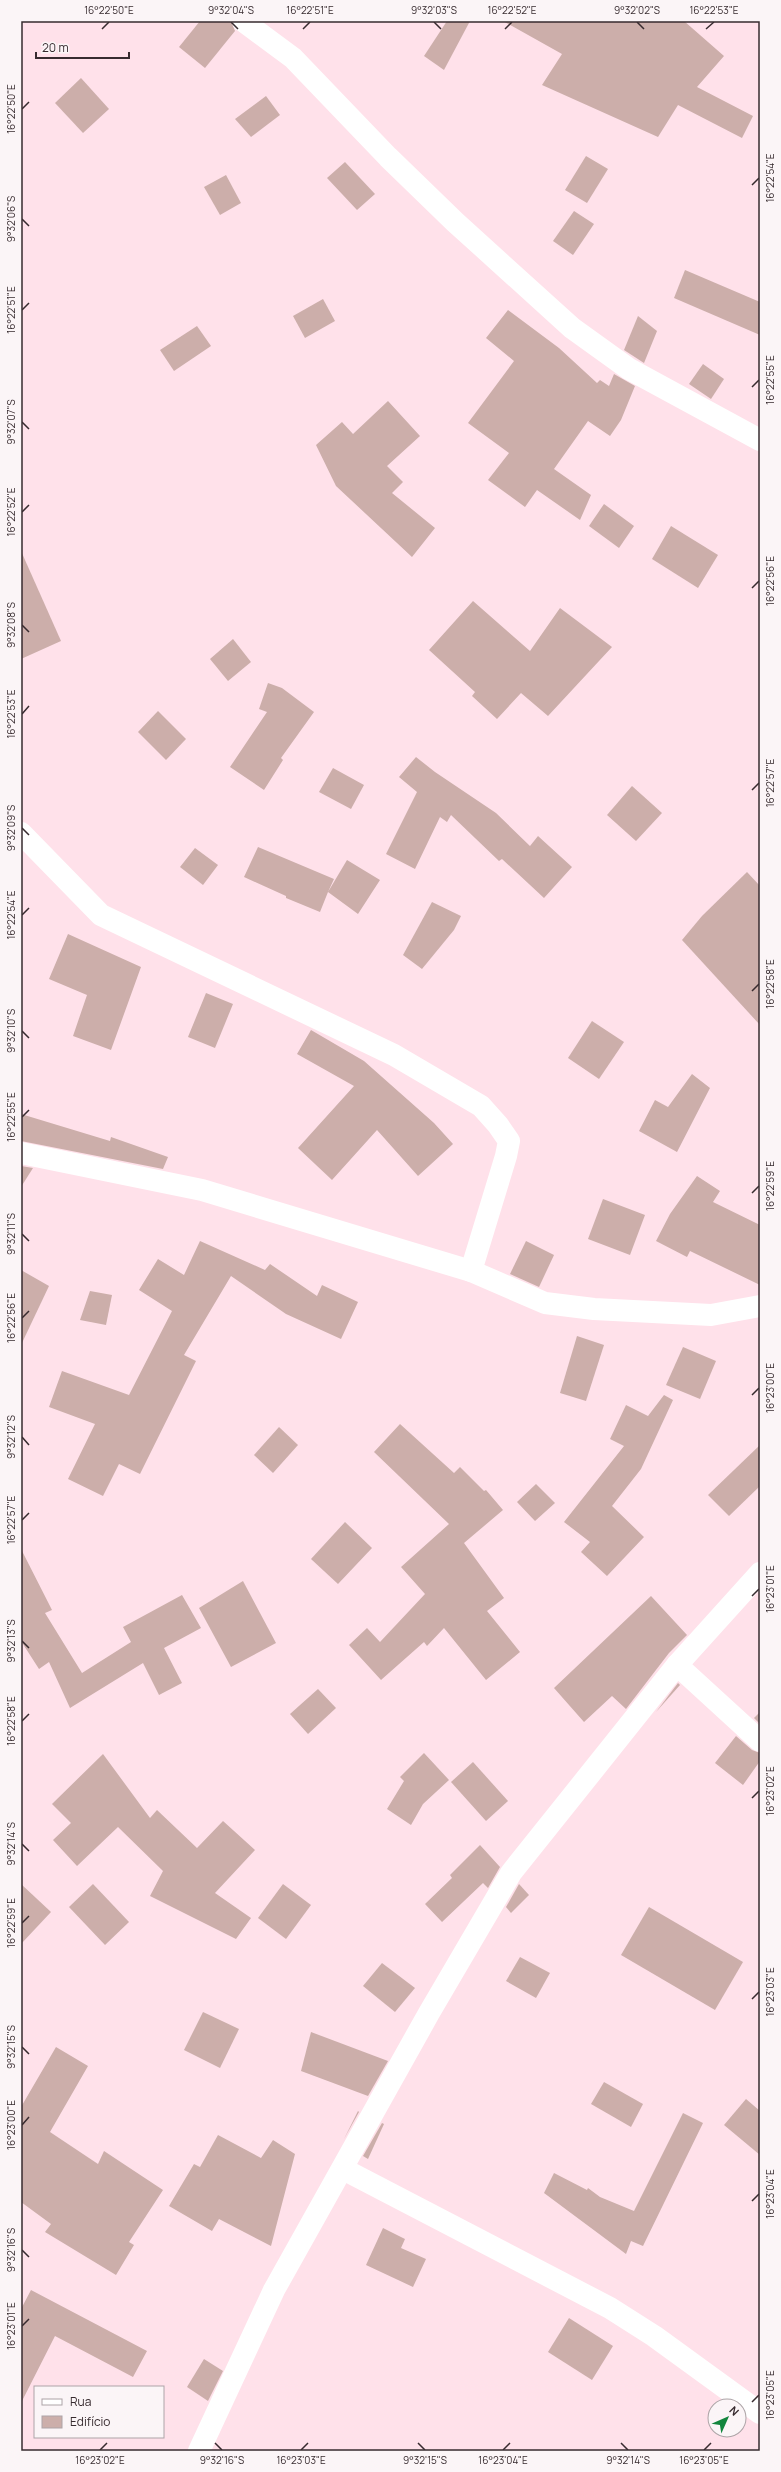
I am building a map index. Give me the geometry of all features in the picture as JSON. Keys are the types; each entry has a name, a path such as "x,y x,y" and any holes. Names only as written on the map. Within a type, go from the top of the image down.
{"street":[{"path":"243,21 293,58 388,157 455,222 572,328 629,369 760,440"},
{"path":"21,833 101,914 394,1055 481,1106 498,1125 509,1141 506,1156 471,1271"},
{"path":"21,1153 202,1190 471,1271 545,1303 594,1309 711,1315 760,1306"},
{"path":"199,2451 274,2290 343,2169 428,2013 511,1873 677,1665 760,1573"},
{"path":"677,1665 760,1740"},
{"path":"343,2169 610,2308 654,2336 760,2413"}],"building":[{"path":"200,21 231,21 235,31 205,68 179,47"},
{"path":"447,21 470,21 444,70 424,56"},
{"path":"503,21 684,21 724,56 697,87 753,116 742,138 678,105 658,137 542,85 562,54"},
{"path":"81,78 109,109 83,133 55,103"},
{"path":"266,96 280,115 251,137 235,119"},
{"path":"586,156 608,169 587,203 565,190"},
{"path":"345,162 375,194 357,210 327,178"},
{"path":"226,175 241,203 220,215 204,187"},
{"path":"574,211 594,224 573,255 553,241"},
{"path":"685,270 760,302 760,335 674,298"},
{"path":"323,299 335,321 305,338 293,316"},
{"path":"508,310 559,348 597,383 600,380 609,386 614,374 635,386 621,420 610,436 588,421 554,469 591,495 580,520 537,490 525,507 488,480 509,453 468,423 514,361 486,338"},
{"path":"638,316 657,331 644,363 624,350"},
{"path":"197,326 211,346 174,371 160,350"},
{"path":"703,364 724,379 711,399 689,384"},
{"path":"388,401 420,436 387,466 403,482 392,493 435,528 412,557 336,486 316,445 342,422 353,434"},
{"path":"604,504 634,526 619,548 589,526"},
{"path":"671,526 718,555 698,588 652,559"},
{"path":"21,551 61,641 21,659"},
{"path":"473,601 530,651 560,608 612,647 548,716 521,693 497,719 472,696 475,692 429,650"},
{"path":"233,639 251,662 228,681 210,659"},
{"path":"268,683 282,688 314,712 281,758 283,760 264,790 230,767 267,712 259,709"},
{"path":"158,711 186,739 166,760 138,732"},
{"path":"416,757 435,772 496,813 530,846 538,836 572,867 544,898 502,859 499,861 451,815 447,822 440,817 415,869 386,854 417,792 399,777"},
{"path":"333,768 364,785 351,809 319,792"},
{"path":"632,786 662,813 636,841 607,815"},
{"path":"258,847 334,879 320,912 286,898 286,896 244,877"},
{"path":"195,848 218,865 203,885 180,867"},
{"path":"347,860 380,880 358,914 328,892"},
{"path":"747,872 760,886 760,1025 682,940 702,916"},
{"path":"432,902 461,916 454,930 422,969 403,955"},
{"path":"68,934 141,967 111,1050 73,1036 87,995 49,979"},
{"path":"206,993 233,1004 215,1048 188,1037"},
{"path":"592,1021 624,1042 599,1079 568,1058"},
{"path":"311,1030 364,1061 434,1123 453,1144 418,1176 377,1130 332,1180 298,1148 354,1086 297,1054"},
{"path":"692,1074 710,1088 677,1152 639,1131 655,1100 668,1107"},
{"path":"21,1114 110,1141 111,1137 168,1157 163,1169 21,1141"},
{"path":"21,1166 33,1168 21,1187"},
{"path":"697,1176 720,1191 713,1202 760,1225 760,1285 690,1251 687,1257 656,1241 670,1214"},
{"path":"603,1199 645,1215 630,1255 588,1239"},
{"path":"200,1241 265,1270 270,1264 317,1296 322,1285 358,1302 341,1339 286,1314 231,1276 184,1355 196,1361 140,1474 119,1464 103,1496 68,1479 95,1424 49,1407 62,1371 129,1395 172,1311 139,1290 158,1259 184,1275"},
{"path":"526,1241 554,1255 539,1287 510,1274"},
{"path":"21,1270 49,1286 21,1345"},
{"path":"90,1291 112,1295 106,1325 80,1320"},
{"path":"577,1336 604,1345 586,1401 560,1393"},
{"path":"683,1347 716,1361 700,1399 666,1385"},
{"path":"664,1395 673,1400 641,1469 612,1506 644,1537 607,1576 581,1552 590,1542 564,1522 624,1446 610,1439 626,1405 648,1416"},
{"path":"400,1424 454,1473 460,1467 484,1491 486,1490 503,1510 464,1543 504,1598 487,1611 520,1652 486,1680 444,1628 427,1646 424,1642 381,1680 349,1645 367,1628 380,1642 425,1594 401,1567 449,1524 374,1452"},
{"path":"279,1427 298,1445 273,1473 254,1455"},
{"path":"760,1445 760,1486 729,1516 708,1495"},
{"path":"536,1484 555,1503 535,1521 517,1502"},
{"path":"345,1522 372,1548 338,1584 311,1559"},
{"path":"21,1549 52,1610 45,1613 82,1673 131,1642 123,1627 182,1595 201,1628 164,1648 182,1683 159,1695 143,1663 70,1708 49,1662 39,1669 21,1641"},
{"path":"243,1581 276,1643 231,1667 199,1608"},
{"path":"651,1596 687,1635 669,1653 626,1709 612,1696 584,1722 554,1688"},
{"path":"678,1683 680,1685 656,1712"},
{"path":"318,1689 336,1708 308,1734 290,1714"},
{"path":"760,1712 760,1724 754,1718"},
{"path":"736,1736 752,1750 760,1753 760,1761 743,1785 715,1763"},
{"path":"424,1753 449,1780 423,1804 411,1825 387,1809 404,1781 400,1777"},
{"path":"103,1754 150,1818 157,1810 197,1848 223,1821 255,1850 215,1893 251,1918 236,1939 150,1896 163,1871 118,1827 77,1866 53,1840 71,1823 52,1804"},
{"path":"473,1762 508,1801 486,1821 451,1782"},
{"path":"480,1845 500,1867 488,1888 483,1883 442,1922 425,1904 452,1878 450,1875"},
{"path":"21,1884 51,1912 21,1944"},
{"path":"93,1884 129,1922 105,1945 69,1907"},
{"path":"283,1884 311,1905 286,1939 258,1918"},
{"path":"519,1884 529,1895 511,1913 506,1907"},
{"path":"649,1907 743,1962 715,2010 621,1955"},
{"path":"520,1957 550,1973 536,1998 506,1981"},
{"path":"382,1963 415,1988 395,2012 363,1986"},
{"path":"203,2012 239,2029 220,2068 184,2050"},
{"path":"311,2032 388,2061 368,2096 301,2071"},
{"path":"56,2047 88,2066 50,2132 98,2164 104,2151 163,2190 129,2242 134,2245 116,2275 45,2232 51,2224 21,2202 21,2107"},
{"path":"604,2082 643,2104 631,2127 591,2104"},
{"path":"746,2099 760,2111 760,2155 724,2125"},
{"path":"358,2111 359,2112 344,2139"},
{"path":"683,2113 703,2123 643,2246 631,2241 626,2254 544,2193 554,2173 587,2190 588,2188 600,2197 634,2211"},
{"path":"382,2123 384,2124 368,2159 363,2156"},
{"path":"218,2135 261,2158 273,2140 295,2154 271,2246 219,2219 212,2231 169,2206 194,2164 200,2167"},
{"path":"383,2228 405,2239 401,2248 426,2259 413,2287 366,2265"},
{"path":"31,2290 147,2351 133,2377 55,2336 21,2403 21,2309"},
{"path":"569,2318 613,2346 592,2380 548,2352"},
{"path":"204,2359 223,2371 208,2401 187,2387"}]}
